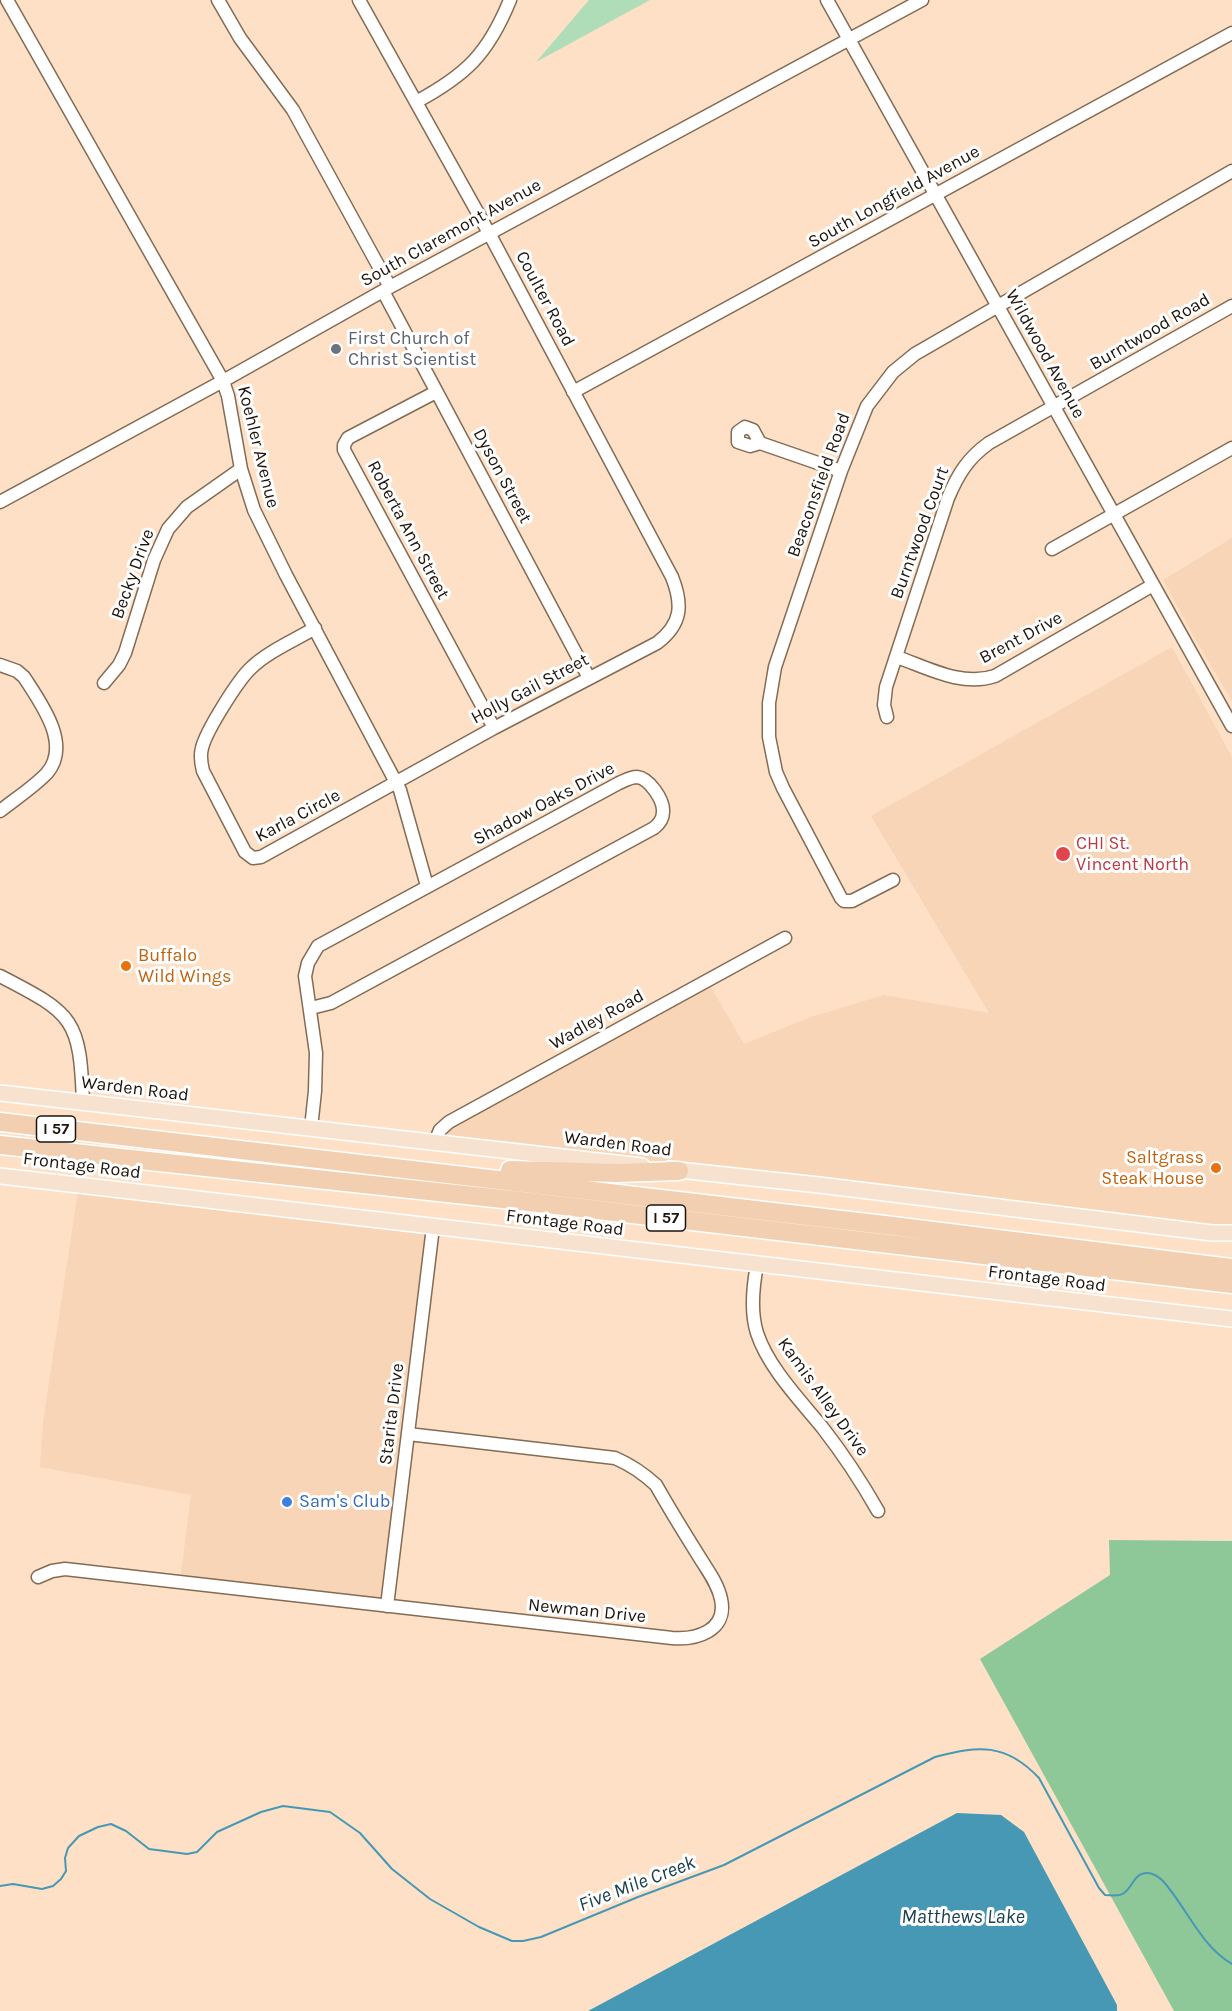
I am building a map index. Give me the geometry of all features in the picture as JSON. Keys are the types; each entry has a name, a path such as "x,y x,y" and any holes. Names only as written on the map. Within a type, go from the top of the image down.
{"highway":[{"name":"I 57","path":"0,1122 1232,1268"},
{"name":"I 57","path":"0,1145 512,1200 1232,1284"},
{"path":"403,1168 617,1173 679,1171"}],"main road":[{"name":"Warden Road","path":"0,1093 819,1185 1212,1233 1232,1233"},
{"name":"Frontage Road","path":"1,1176 1232,1319"}],"street":[{"name":"Koehler Avenue","path":"6,0 223,381 242,469 254,510 263,532 397,783 427,886"},
{"name":"Dyson Street","path":"218,0 240,38 293,110 386,289 436,392 589,678"},
{"name":"Coulter Road","path":"360,0 489,233 672,577 680,603 676,622"},
{"path":"416,102 456,78 477,59 494,35 510,0"},
{"name":"Wildwood Avenue","path":"827,0 1232,726"},
{"name":"South Claremont Avenue","path":"0,502 386,289 922,0"},
{"name":"South Longfield Avenue","path":"573,392 1232,33"},
{"name":"Beaconsfield Road","path":"893,880 852,901 844,901 841,898 783,788 776,772 769,737 769,703 774,674 841,471 867,406 893,372 915,354 1232,171"},
{"name":"Burntwood Road","path":"1055,407 1232,306"},
{"name":"Roberta Ann Street","path":"436,392 348,438 344,450 494,728"},
{"name":"Burntwood Court","path":"886,717 884,705 886,687 948,498 961,469 988,443 1055,407"},
{"path":"760,443 841,471"},
{"path":"1052,549 1232,448"},
{"name":"Becky Drive","path":"104,683 119,665 154,560 168,529 187,507 242,469"},
{"name":"Brent Drive","path":"897,657 958,678 975,681 985,679 995,676 1153,585"},
{"name":"Holly Gail Street","path":"397,783 494,728 657,643 670,632 676,622"},
{"name":"Karla Circle","path":"315,628 251,667 225,705 203,744 201,761 203,771 245,852 254,858 261,857 397,783"},
{"path":"0,665 24,676 53,729 57,749 53,763 46,773 0,811"},
{"name":"Shadow Oaks Drive","path":"311,1008 330,1003 656,827 661,821 663,808 650,783 638,777 632,778 318,946 306,969 316,1053 311,1128"},
{"name":"Wadley Road","path":"435,1142 440,1130 449,1122 785,938"},
{"path":"0,976 45,1000 66,1019 78,1043 83,1103"},
{"name":"Starita Drive","path":"387,1606 433,1227"},
{"name":"Kamis Alley Drive","path":"757,1264 753,1296 754,1319 761,1343 785,1382 859,1477 878,1511"},
{"name":"Newman Drive","path":"38,1577 65,1569 688,1639 701,1636 719,1619 722,1610 718,1587 656,1485 630,1465 615,1458 408,1434"}],"shaded area":[{"path":"1232,538 1232,701 1163,580"},
{"path":"1172,647 1232,757 1232,1230 438,1135 711,987 744,1044 811,1017 884,995 989,1013 871,816"},
{"path":"79,1185 433,1227 387,1606 180,1582 191,1495 40,1467 43,1422"}],"green space":[{"path":"589,0 650,0 536,62"},
{"path":"1109,1540 1232,1541 1232,2011 1174,2011 980,1659 1110,1575"}],"water":[{"name":"Matthews Lake","path":"957,1813 1001,1815 1024,1832 1117,2005 1117,2011 588,2011"}],"waterway":[{"name":"Five Mile Creek","path":"0,1886 13,1884 42,1889 53,1886 66,1871 65,1858 68,1848 79,1836 98,1827 111,1824 126,1831 149,1849 187,1854 197,1852 217,1832 261,1812 283,1806 330,1812 360,1833 392,1869 430,1899 479,1927 512,1941 523,1941 541,1937 724,1865 935,1757 978,1749 990,1750 1014,1758 1027,1766 1039,1778 1105,1895 1122,1894 1139,1875 1150,1873 1156,1876 1172,1892 1202,1937 1232,1964"}],"place":[{"name":"First Church of Christ Scientist","path":"336,349"},
{"name":"CHI St. Vincent North","path":"1063,854"},
{"name":"Buffalo Wild Wings","path":"126,966"},
{"name":"Saltgrass Steak House","path":"1216,1168"},
{"name":"Sam's Club","path":"287,1502"}]}
